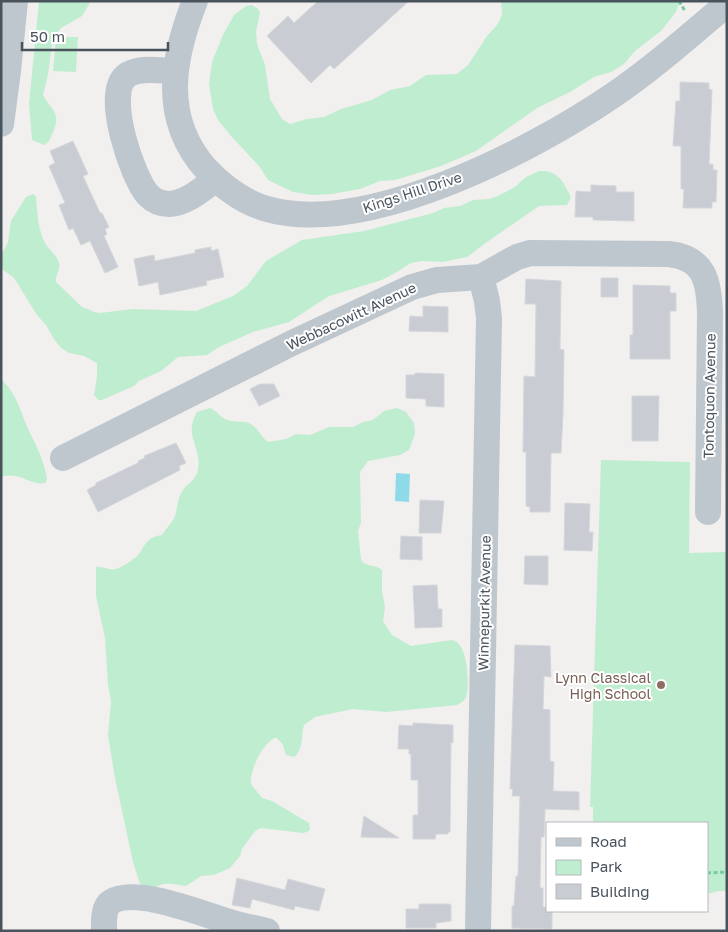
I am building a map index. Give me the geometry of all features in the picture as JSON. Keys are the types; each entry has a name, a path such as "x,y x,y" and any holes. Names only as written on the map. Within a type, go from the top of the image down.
{"street":[{"path":"1,124 15,1"},
{"name":"Kings Hill Drive","path":"195,1 179,47 175,71 177,107 185,136 197,157 216,179 237,195 256,205 284,213 301,214 364,209 451,182 512,154 586,113 637,78 727,4"},
{"path":"175,71 132,72 124,77 121,82 118,106 131,162 138,178 150,196 164,204 184,200 216,179"},
{"name":"Webbacowitt Avenue","path":"63,458 281,348 423,282 481,277 517,257 530,253 669,254 682,256 695,264 706,280"},
{"name":"Winnepurkit Avenue","path":"478,931 489,318 481,277"},
{"name":"Tontoquon Avenue","path":"706,280 709,289 710,313 708,512"},
{"path":"104,931 106,909 112,902 128,898 178,904 229,922 267,931"}],"path":[{"path":"708,873 727,872"}],"green space":[{"path":"39,1 91,1 82,16 61,28 53,38 43,95 54,112 56,120 51,138 44,145 32,140 29,104"},
{"path":"501,1 680,1 676,12 661,31 635,51 624,64 611,72 594,77 570,92 537,108 476,151 441,166 395,180 380,181 360,189 312,195 293,192 268,180 259,166 218,120 213,109 209,84 212,62 234,15 246,6 252,5 260,12 256,32 257,44 265,65 270,99 282,119 290,124 324,117 341,109 372,100 390,90 410,86 426,75 457,74 468,65 487,36 497,25 502,15"},
{"path":"56,37 78,37 76,72 53,71"},
{"path":"539,171 551,172 562,181 571,197 567,205 539,206 467,257 443,262 422,261 411,263 382,280 329,296 289,322 253,332 219,347 207,355 178,357 161,371 139,381 134,386 102,400 98,400 94,395 97,363 84,356 69,353 61,348 37,315 14,278 2,269 2,254 8,242 11,221 26,197 33,194 36,196 38,220 43,238 47,246 57,257 59,263 56,282 82,307 100,313 133,309 196,311 233,296 247,286 266,261 302,240 364,231 433,213 444,208 460,206 473,200 490,199 515,187 526,177"},
{"path":"1,379 16,399 39,453 46,474 47,480 45,483 14,476 1,477"},
{"path":"210,408 227,420 251,424 268,442 286,439 296,434 310,435 329,427 353,427 373,420 384,411 397,408 406,412 414,423 415,434 409,450 400,455 368,461 360,472 361,523 358,531 361,560 382,570 382,592 385,607 383,621 392,635 411,646 452,640 459,644 466,664 467,692 464,700 457,705 386,712 353,709 315,717 304,725 301,746 294,757 286,755 283,745 277,738 274,738 257,759 252,772 251,784 262,798 272,801 309,823 310,830 303,833 261,828 255,831 242,849 240,856 230,868 214,875 201,876 186,886 167,884 147,888 140,884 133,862 108,735 111,701 105,638 96,596 96,567 119,568 137,556 150,539 162,535 175,516 181,493 197,472 199,461 192,435 193,420 197,412"},
{"name":"Lynn Classical High School","path":"601,460 690,462 689,553 727,552 727,891 708,894 708,822 593,822 593,807 590,807"}],"water":[{"path":"396,473 410,474 409,502 395,501"}],"building":[{"path":"318,1 409,1 334,69 330,65 311,83 267,36 288,16 294,23"},
{"path":"680,82 709,83 709,89 712,90 709,164 713,164 713,170 717,170 716,202 712,202 712,208 683,208 684,189 681,189 681,146 673,146 676,101 680,101"},
{"path":"73,141 88,174 83,176 100,213 102,213 109,227 105,229 107,234 104,236 118,267 105,273 90,241 81,245 73,228 69,230 59,205 65,203 49,166 55,163 50,151"},
{"path":"591,185 616,186 616,192 634,192 634,221 593,220 593,217 575,217 576,191 591,192"},
{"path":"211,247 211,251 218,249 224,277 206,281 207,285 160,295 158,282 139,286 134,259 154,255 155,261 195,253 195,250"},
{"path":"601,278 618,278 618,297 601,297"},
{"path":"526,279 561,281 560,349 564,350 563,413 561,453 551,453 550,512 530,512 530,507 526,506 526,452 523,452 524,376 535,377 536,304 525,304"},
{"path":"633,285 670,286 670,293 676,293 676,311 670,311 670,359 630,359 630,335 633,335"},
{"path":"423,306 448,307 448,332 409,331 410,316 423,317"},
{"path":"415,373 444,374 444,407 426,406 426,399 406,398 406,375 415,375"},
{"path":"260,384 274,384 280,396 259,406 250,389"},
{"path":"632,396 659,396 658,441 632,441"},
{"path":"176,443 186,463 179,466 180,470 98,512 87,490 96,485 96,483 138,463 138,461 145,458 144,456"},
{"path":"420,500 444,501 441,533 419,533"},
{"path":"565,503 590,504 589,532 593,532 592,551 564,550"},
{"path":"401,536 422,537 422,560 400,559"},
{"path":"525,556 548,556 548,585 524,584"},
{"path":"437,585 438,609 442,609 442,627 415,628 413,586"},
{"path":"515,645 550,646 551,677 544,676 543,709 550,710 550,761 554,762 553,791 579,792 579,810 545,809 544,837 541,837 540,888 543,888 543,907 546,907 546,912 552,912 552,929 512,928 512,906 514,906 516,876 518,876 520,796 512,796 513,789 510,789"},
{"path":"413,723 453,725 453,743 451,742 450,832 448,834 436,834 435,839 413,839 413,815 418,815 418,780 411,780 411,754 409,754 409,749 398,749 399,725 413,726"},
{"path":"364,816 399,838 361,837"},
{"path":"237,878 285,890 288,879 325,889 319,911 295,906 294,910 252,899 250,908 232,905"},
{"path":"419,904 451,905 451,921 436,923 436,928 406,928 406,909 419,909"}],"place":[{"name":"Lynn Classical High School","path":"661,685"}]}
